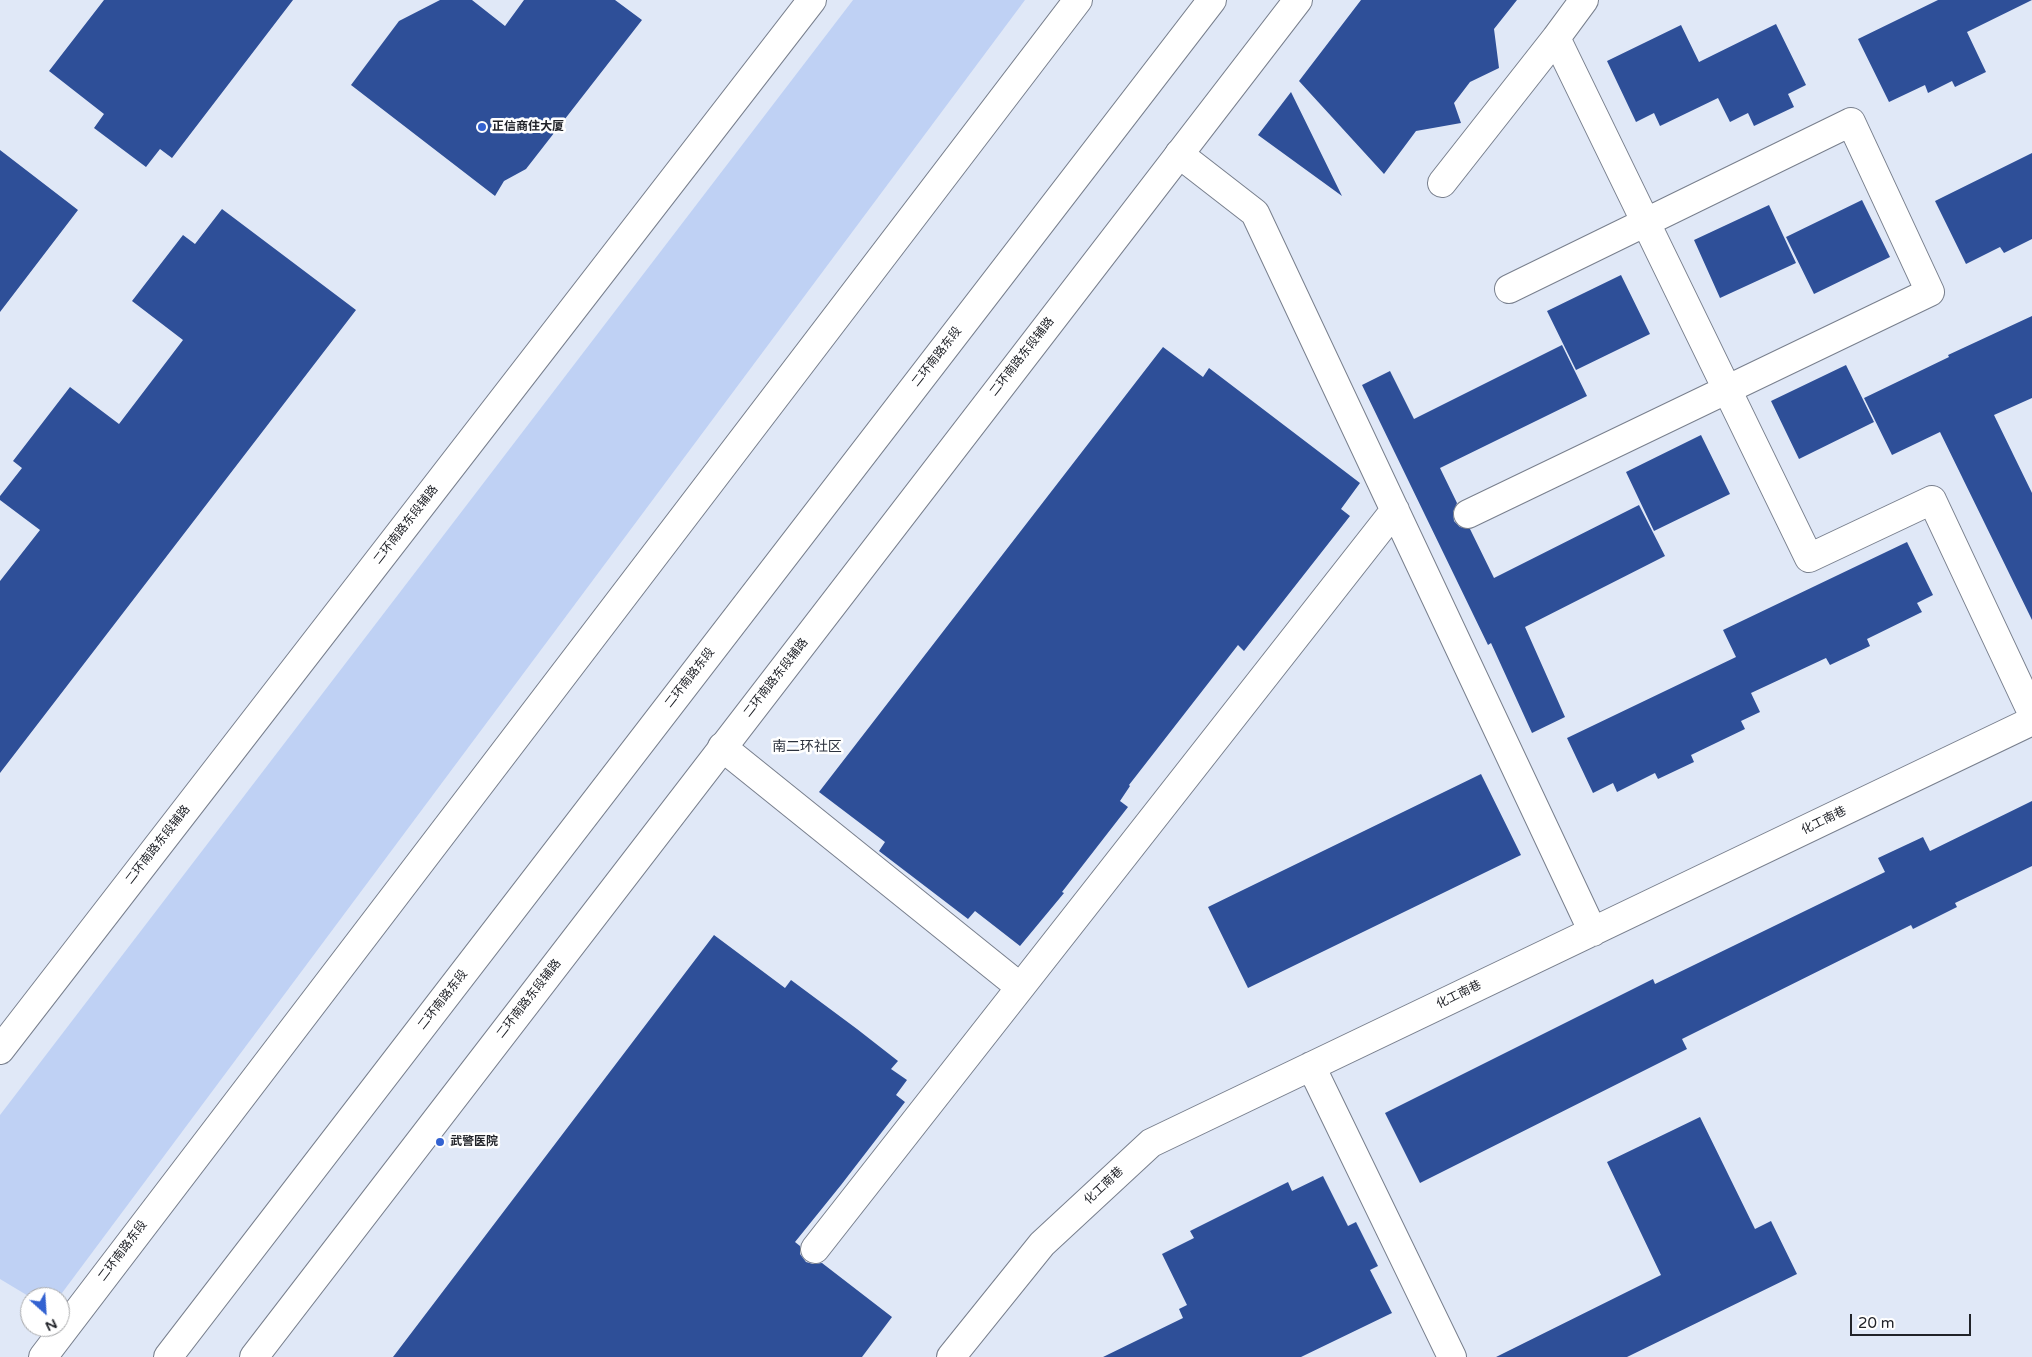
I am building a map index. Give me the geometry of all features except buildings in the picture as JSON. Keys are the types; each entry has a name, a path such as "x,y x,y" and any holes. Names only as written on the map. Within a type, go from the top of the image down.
{"main road":[{"name":"二环南路东段辅路","path":"0,1050 812,0"},
{"name":"二环南路东段","path":"42,1357 1078,0"},
{"name":"二环南路东段","path":"168,1357 1212,0"},
{"name":"二环南路东段辅路","path":"254,1357 1298,0"},
{"path":"1442,183 1584,0"},
{"path":"1556,38 1809,558 1932,500 2032,713"},
{"path":"1468,514 1930,292 1850,122 1509,289"},
{"path":"1179,154 1255,212 1593,932"},
{"path":"815,1249 1395,510"},
{"name":"化工南巷","path":"951,1357 1042,1244 1151,1144 2032,721"},
{"path":"722,747 1020,987"},
{"path":"1311,1066 1452,1357"}],"shaded area":[{"path":"853,0 1025,0 66,1287 20,1287 20,1291 0,1279 0,1115"}],"place":[{"name":"正信商住大厦","path":"482,127"},
{"name":"武警医院","path":"440,1142"}],"district":[{"name":"南二环社区","path":"807,747"}]}
